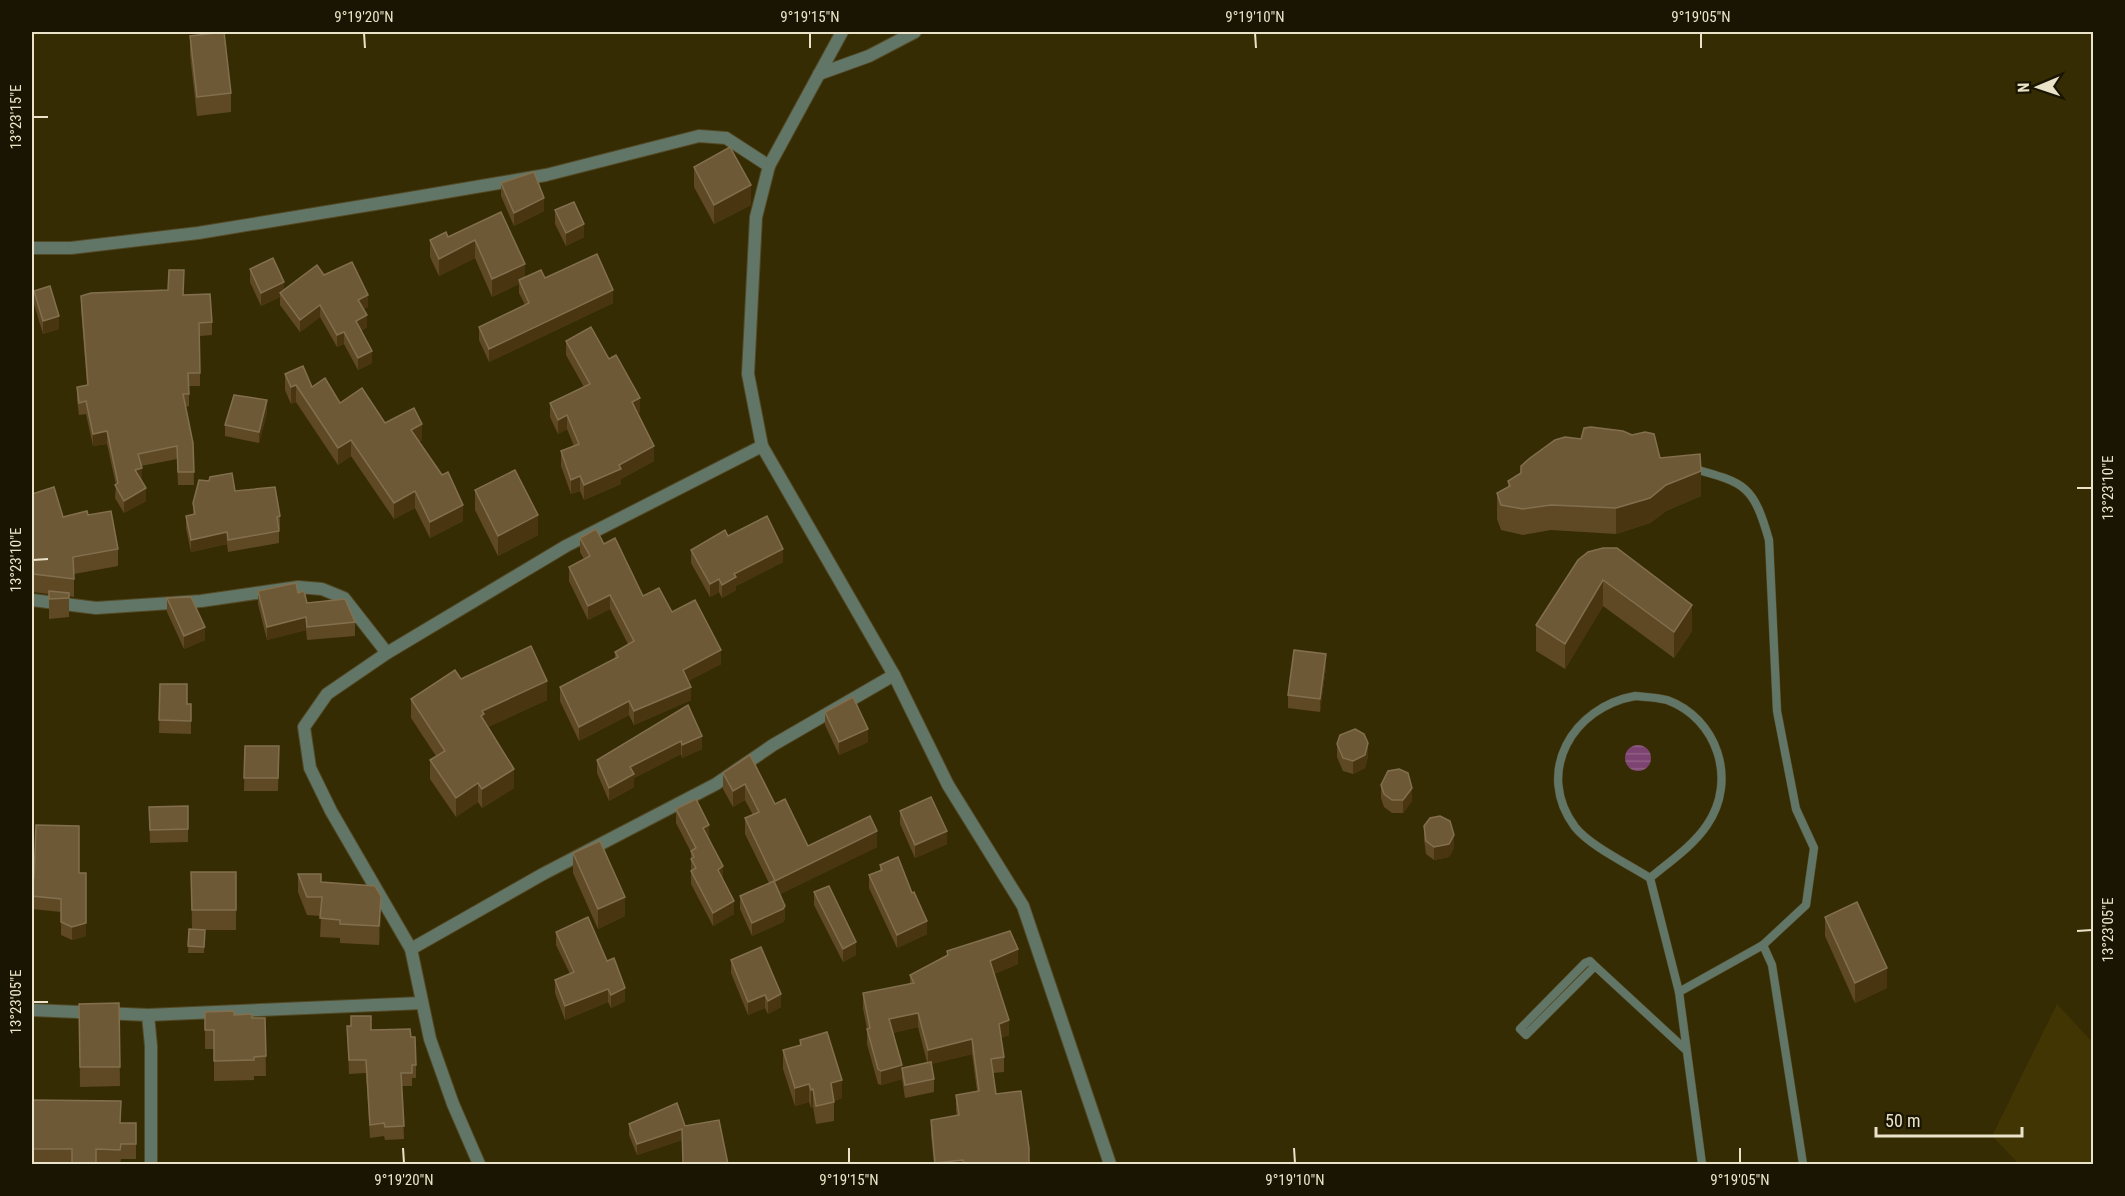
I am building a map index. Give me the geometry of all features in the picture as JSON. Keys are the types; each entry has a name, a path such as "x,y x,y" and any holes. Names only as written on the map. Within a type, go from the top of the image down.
{"street":[{"path":"842,32 769,166 756,217 748,374 762,446 894,675 948,785 1023,906 1110,1164"},
{"path":"819,74 869,56 915,32"},
{"path":"32,248 72,248 198,233 399,200 546,175 699,136 726,138 769,166"},
{"path":"479,1164 449,1093 430,1039 411,949 331,811 315,779 310,768 304,727 327,694 387,653 566,546 762,446"},
{"path":"32,600 96,608 201,601 298,587 322,589 344,598 387,653"},
{"path":"411,949 543,874 716,784 773,745 894,675"},
{"path":"32,1010 148,1015 423,1003"},
{"path":"148,1015 151,1046 151,1164"}],"lane":[{"path":"1679,992 1763,945 1806,905 1814,848 1796,809 1777,711 1769,540 1755,499 1746,488 1732,479 1684,466"},
{"path":"1650,878 1708,824 1719,802 1723,773 1714,740 1693,715 1666,700 1635,696 1604,705 1578,725 1563,752 1559,782 1568,815 1584,838 1650,878 1679,992 1702,1164"},
{"path":"1763,945 1772,965 1803,1164"},
{"path":"1595,966 1526,1035 1520,1029 1585,963 1590,961 1686,1050"}],"shaded area":[{"path":"1638,745 1647,749 1651,758 1647,767 1638,771 1629,767 1625,758 1629,749"},
{"path":"2057,1004 2093,1043 2093,1164 2019,1164 1992,1136"}],"building":[{"path":"224,32 231,93 197,97 190,36"},
{"path":"730,147 751,185 714,205 694,167"},
{"path":"534,172 544,198 514,213 501,183"},
{"path":"574,202 584,224 566,233 555,210"},
{"path":"501,212 525,264 492,279 475,240 439,259 430,240 446,232 448,237"},
{"path":"597,254 613,290 489,349 479,327 529,303 519,280 541,270 545,278"},
{"path":"273,258 284,282 261,293 250,269"},
{"path":"352,262 368,295 358,300 367,315 356,321 372,351 358,358 344,332 337,335 320,305 300,320 280,293 317,265 324,275"},
{"path":"169,270 184,270 183,295 210,294 212,322 199,323 200,373 188,373 189,394 183,394 193,443 194,472 178,472 177,446 138,454 142,468 135,470 146,488 124,501 115,485 118,483 107,431 93,434 86,401 79,403 77,387 88,385 81,296 91,293 168,290"},
{"path":"50,286 59,316 43,321 34,291"},
{"path":"591,327 609,359 616,355 640,398 632,402 654,446 619,465 621,469 584,485 580,476 571,480 561,451 579,444 567,415 558,420 550,403 590,384 566,341"},
{"path":"303,366 312,387 325,378 340,403 362,388 385,423 414,408 422,424 411,430 442,475 448,472 463,505 430,522 415,491 394,503 351,440 338,448 296,385 291,387 285,374"},
{"path":"234,395 267,400 259,432 225,425"},
{"path":"1584,428 1623,431 1632,435 1645,432 1654,434 1660,458 1700,454 1701,471 1666,485 1650,498 1616,508 1551,505 1523,509 1501,505 1497,493 1510,486 1508,481 1521,473 1521,466 1530,458 1555,440 1565,437 1581,439"},
{"path":"515,470 538,515 498,536 475,490"},
{"path":"232,473 235,491 275,487 280,516 277,517 279,531 228,540 227,532 191,540 186,516 195,514 193,503 199,480 209,481 210,477"},
{"path":"54,487 63,517 87,511 88,515 111,511 118,549 73,557 74,579 33,574 32,494"},
{"path":"767,516 783,549 734,574 736,577 722,585 719,579 710,584 691,550 725,530 728,536"},
{"path":"596,529 604,544 615,538 643,596 659,588 672,612 695,600 721,650 683,670 691,687 634,711 629,701 579,727 560,687 618,657 615,652 634,641 610,595 588,606 569,567 590,556 580,538"},
{"path":"1603,548 1617,548 1692,605 1674,632 1603,580 1565,644 1536,625 1578,560 1588,552"},
{"path":"296,583 298,593 304,591 307,603 345,599 355,622 307,627 306,617 267,627 258,591"},
{"path":"49,591 69,593 69,598 49,599"},
{"path":"191,597 205,627 184,636 167,598"},
{"path":"531,646 547,681 482,711 484,714 481,716 514,769 482,789 478,783 456,798 430,760 445,751 411,699 455,670 461,679"},
{"path":"1294,650 1326,654 1320,699 1288,695"},
{"path":"160,684 187,684 187,704 191,704 191,721 159,720"},
{"path":"853,697 868,729 839,742 825,712"},
{"path":"688,705 702,736 682,745 681,741 630,767 634,774 609,788 597,760"},
{"path":"1355,729 1364,734 1368,743 1365,755 1353,761 1343,758 1337,744 1340,735"},
{"path":"245,746 279,746 278,778 244,778"},
{"path":"750,755 775,804 785,799 808,846 870,816 877,831 775,881 745,818 759,812 745,784 733,791 723,773"},
{"path":"1399,769 1408,773 1412,788 1403,800 1392,800 1384,794 1381,785 1388,771"},
{"path":"931,797 947,831 915,845 900,811"},
{"path":"696,799 709,825 703,828 723,866 718,870 734,901 713,913 691,871 696,868 691,859 694,857 691,851 696,848 676,809"},
{"path":"188,806 188,829 150,830 149,807"},
{"path":"1440,816 1450,821 1454,835 1449,844 1434,847 1426,841 1424,826 1430,818"},
{"path":"36,825 79,826 79,873 86,873 86,923 72,927 61,922 61,899 32,896"},
{"path":"600,841 625,897 598,909 573,853"},
{"path":"898,857 912,893 914,892 927,921 897,935 869,875 882,870 880,865"},
{"path":"191,872 236,872 236,910 192,910"},
{"path":"298,874 321,874 321,882 375,886 381,896 379,926 340,924 340,920 320,918 322,897 307,897"},
{"path":"774,881 785,906 752,923 740,896"},
{"path":"829,886 856,942 843,949 814,892"},
{"path":"1857,902 1887,968 1855,983 1825,917"},
{"path":"588,917 607,961 614,958 625,988 611,995 608,989 565,1006 555,980 574,972 556,932"},
{"path":"189,929 205,930 204,947 188,946"},
{"path":"1010,931 1018,949 990,961 1009,1020 999,1024 1004,1057 991,1059 996,1094 1021,1091 1029,1164 964,1164 963,1160 935,1163 931,1120 959,1115 956,1095 979,1091 972,1039 928,1050 918,1013 889,1019 902,1065 881,1071 878,1069 867,1029 870,1028 863,993 914,983 910,975 948,955 947,951"},
{"path":"761,947 781,994 768,1001 765,995 748,1002 731,960"},
{"path":"119,1003 120,1067 80,1067 79,1004"},
{"path":"234,1011 234,1015 252,1014 252,1018 265,1018 266,1056 254,1057 254,1060 214,1061 214,1030 205,1030 205,1012"},
{"path":"351,1016 371,1016 371,1030 410,1029 411,1037 415,1037 416,1065 412,1065 412,1073 401,1073 404,1126 385,1127 384,1123 370,1125 366,1060 349,1060 347,1026 351,1026"},
{"path":"827,1032 842,1080 831,1083 834,1102 816,1106 813,1089 811,1090 809,1084 795,1088 783,1050 801,1045 800,1040"},
{"path":"931,1062 934,1079 905,1085 902,1068"},
{"path":"32,1100 121,1101 120,1123 136,1123 136,1144 121,1144 120,1150 96,1149 96,1163 72,1163 72,1149 32,1149"},
{"path":"677,1103 685,1126 719,1120 728,1164 683,1164 682,1129 637,1144 629,1124"}]}
